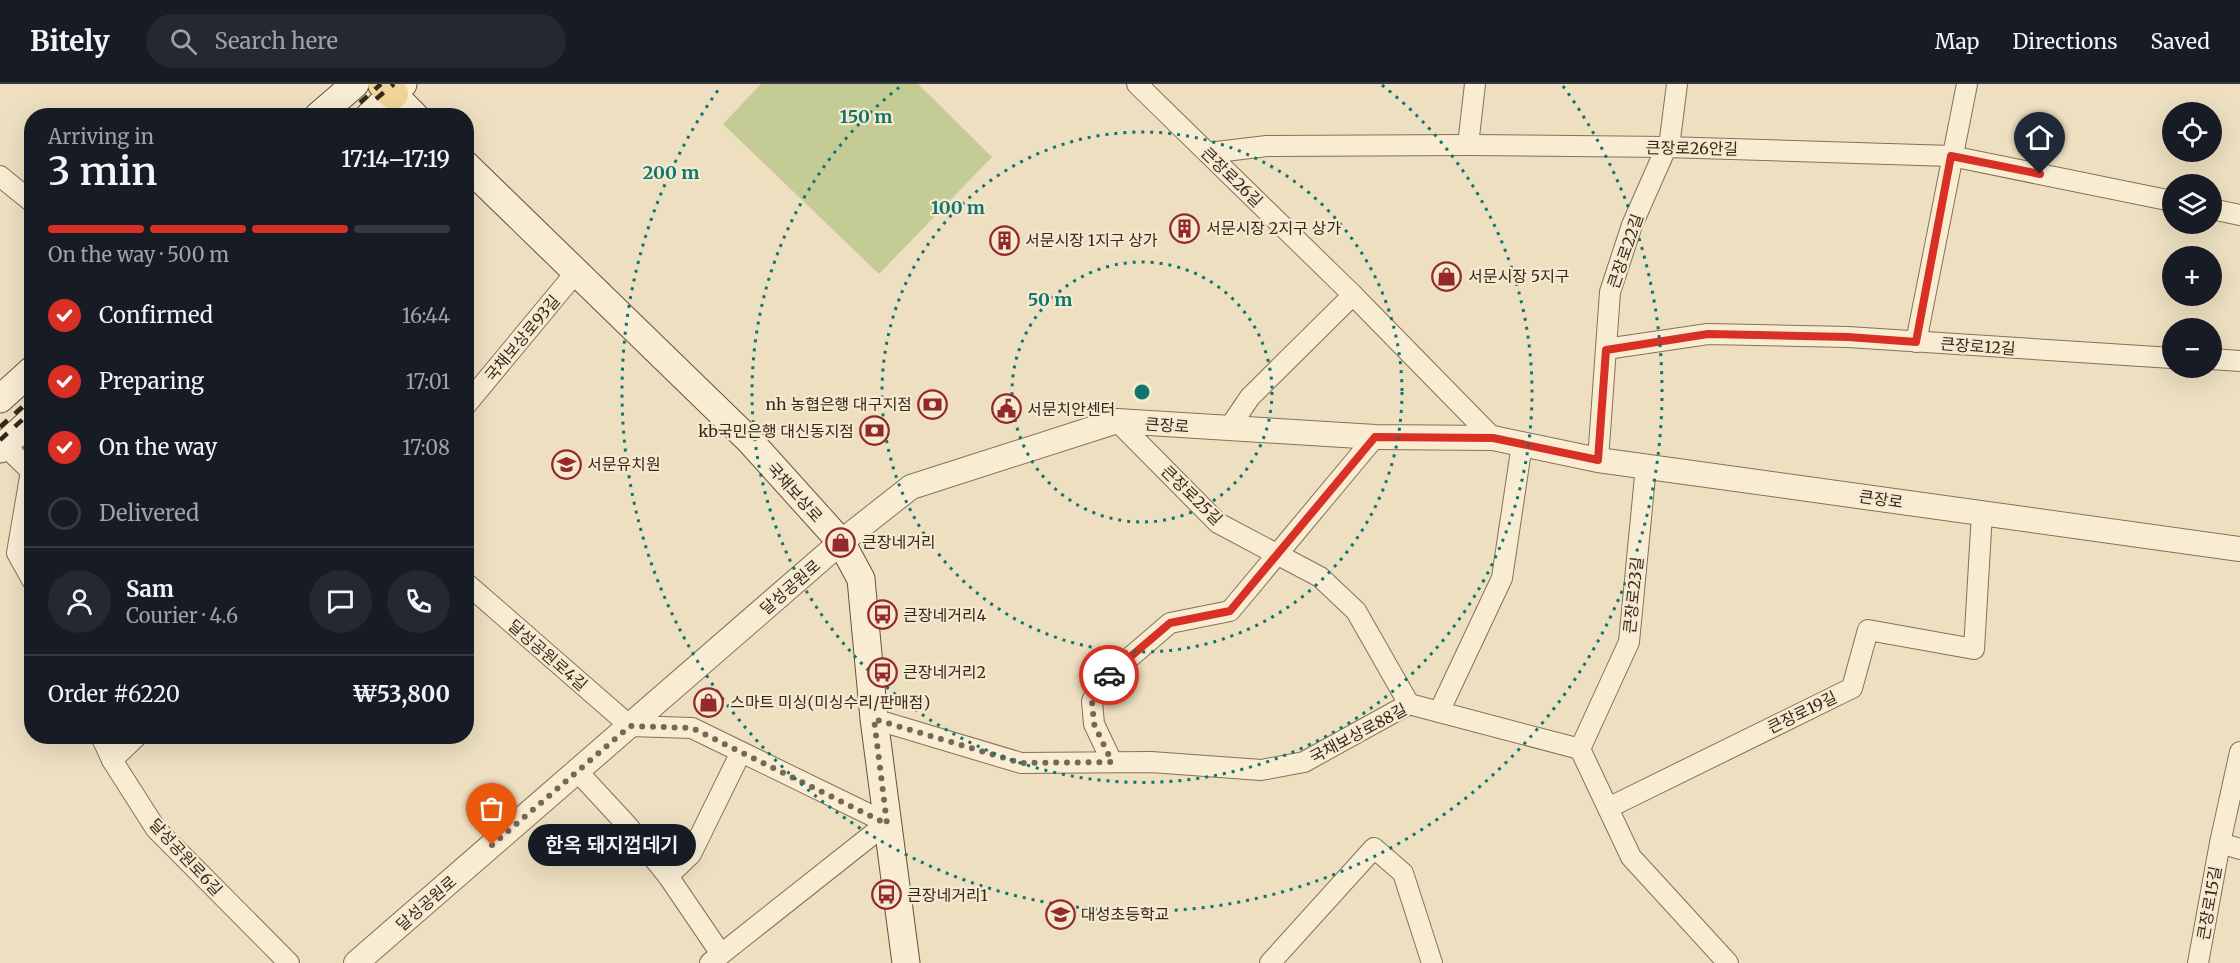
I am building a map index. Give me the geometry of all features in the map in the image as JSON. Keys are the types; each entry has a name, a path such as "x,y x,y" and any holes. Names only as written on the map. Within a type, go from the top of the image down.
{"main road":[{"path":"327,108 355,84"},
{"path":"376,108 393,87 409,108"},
{"name":"국채보상로","path":"474,173 749,441 841,542 861,579 874,719 906,963"},
{"path":"0,399 24,377"},
{"path":"2,447 24,427"}],"street":[{"name":"큰장로26길","path":"1137,84 1353,295 1493,438"},
{"path":"1468,145 1474,84"},
{"name":"큰장로22길","path":"1598,460 1610,292 1632,225 1670,139 1677,84"},
{"path":"1916,342 1967,84"},
{"name":"큰장로26안길","path":"1208,153 1267,146 1468,145 1666,147 1951,156 2162,199"},
{"path":"0,176 24,196"},
{"path":"2222,211 2240,215"},
{"name":"국채보상로93길","path":"474,395 577,271"},
{"path":"1229,428 1250,397 1353,295"},
{"name":"큰장로12길","path":"1606,350 1708,334 1848,337 2162,356"},
{"path":"2222,360 2240,361"},
{"name":"큰장로","path":"841,542 911,487 1117,422 1375,437 1493,438 1598,460 2240,549"},
{"name":"큰장로25길","path":"1117,422 1218,523 1320,577 1356,611 1409,704"},
{"path":"1112,762 1094,724 1092,701 1106,678 1170,623 1230,611 1375,437"},
{"path":"1439,712 1502,578 1522,444"},
{"path":"2,447 24,465"},
{"name":"큰장로23길","path":"1580,749 1629,642 1646,466"},
{"path":"24,512 17,554 24,566"},
{"name":"큰장로19길","path":"1608,808 1852,688 1868,630 1974,649 1982,513"},
{"name":"달성공원로","path":"356,963 841,542"},
{"name":"달성공원로4길","path":"474,590 630,726"},
{"name":"국채보상로88길","path":"874,719 1021,763 1151,762 1261,770 1304,762 1409,704 1580,749"},
{"path":"578,772 627,825 668,876 715,959 887,824 692,728 630,726"},
{"name":"달성공원로6길","path":"105,744 156,830 290,963"},
{"path":"112,759 129,744"},
{"path":"1580,749 1631,857 1728,963"},
{"path":"668,876 691,854 741,752"},
{"name":"큰장로15길","path":"2198,963 2220,843 2240,753"},
{"name":"큰장로15길","path":"2220,843 2240,849"},
{"path":"1270,963 1374,848 1403,873 1432,963"}],"green space":[{"path":"761,84 918,84 992,157 879,274 723,124"}],"railway":[{"path":"354,108 381,84"},
{"path":"376,99 394,84"},
{"path":"0,427 24,405"},
{"path":"0,440 24,418"}],"way so far":[{"path":"492,845 630,726 692,728 887,824 874,719 1021,763 1112,762 1094,724 1092,701 1109,675"}],"place":[{"name":"서문시장 2지구 상가","path":"1185,228"},
{"name":"서문시장 1지구 상가","path":"1004,240"},
{"name":"서문시장 5지구","path":"1447,276"},
{"name":"nh 농협은행 대구지점","path":"933,404"},
{"name":"서문치안센터","path":"1006,409"},
{"name":"kb국민은행 대신동지점","path":"875,431"},
{"name":"서문유치원","path":"566,464"},
{"name":"큰장네거리","path":"841,542"},
{"name":"큰장네거리4","path":"882,615"},
{"name":"큰장네거리2","path":"882,672"},
{"name":"스마트 미싱(미싱수리/판매점)","path":"709,702"},
{"name":"한옥 돼지껍데기","path":"492,845"},
{"name":"큰장네거리1","path":"886,895"},
{"name":"대성초등학교","path":"1060,914"}],"route":[{"path":"1109,675 1170,623 1230,611 1375,437 1493,438 1598,460 1606,350 1708,334 1848,337 1916,342 1951,156 2040,174"}]}
